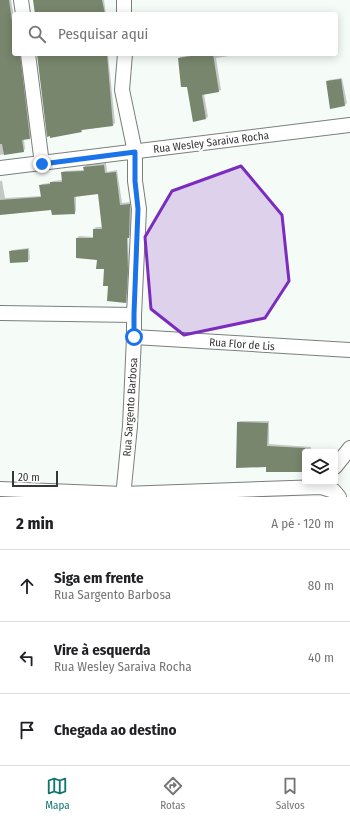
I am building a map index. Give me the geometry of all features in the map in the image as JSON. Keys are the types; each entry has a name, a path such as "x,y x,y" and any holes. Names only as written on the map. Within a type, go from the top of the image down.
{"street":[{"path":"21,0 23,12"},
{"path":"124,0 124,12"},
{"path":"28,56 42,164"},
{"name":"Rua Sargento Barbosa","path":"123,496 130,426 138,209 135,181 135,152 122,90 125,56"},
{"name":"Rua Wesley Saraiva Rocha","path":"0,168 350,125"},
{"path":"0,313 134,314"},
{"name":"Rua Flor de Lis","path":"134,337 347,351"},
{"path":"338,463 350,448"},
{"path":"0,489 123,496 323,485 334,491 339,497"}],"highlighted area":[{"path":"241,166 282,215 289,281 265,318 184,335 151,309 145,237 172,191"}],"building":[{"path":"0,0 9,0 12,21 12,56 20,56 30,139 22,140 24,152 4,155 2,144 0,144"},
{"path":"33,0 102,0 105,12 35,12"},
{"path":"37,56 107,56 113,126 81,130 82,132 50,138 50,136 47,137"},
{"path":"191,56 213,56 219,92 202,95 206,119 193,122 187,87 181,87 178,58"},
{"path":"341,79 345,106 330,109 326,81"},
{"path":"104,165 105,173 116,172 120,205 130,204 129,238 127,238 128,270 126,303 107,301 108,286 103,286 104,269 96,269 97,260 76,258 76,238 93,238 93,229 102,229 98,194 74,197 75,214 52,215 51,210 0,215 0,200 41,197 39,185 50,184 50,182 62,182 61,172 84,171 83,167"},
{"path":"28,249 28,262 10,263 9,251"},
{"path":"237,422 268,423 267,446 305,448 302,449 302,472 266,472 266,467 236,468"}],"route":[{"path":"42,164 135,152 135,181 138,209 134,337"}]}
